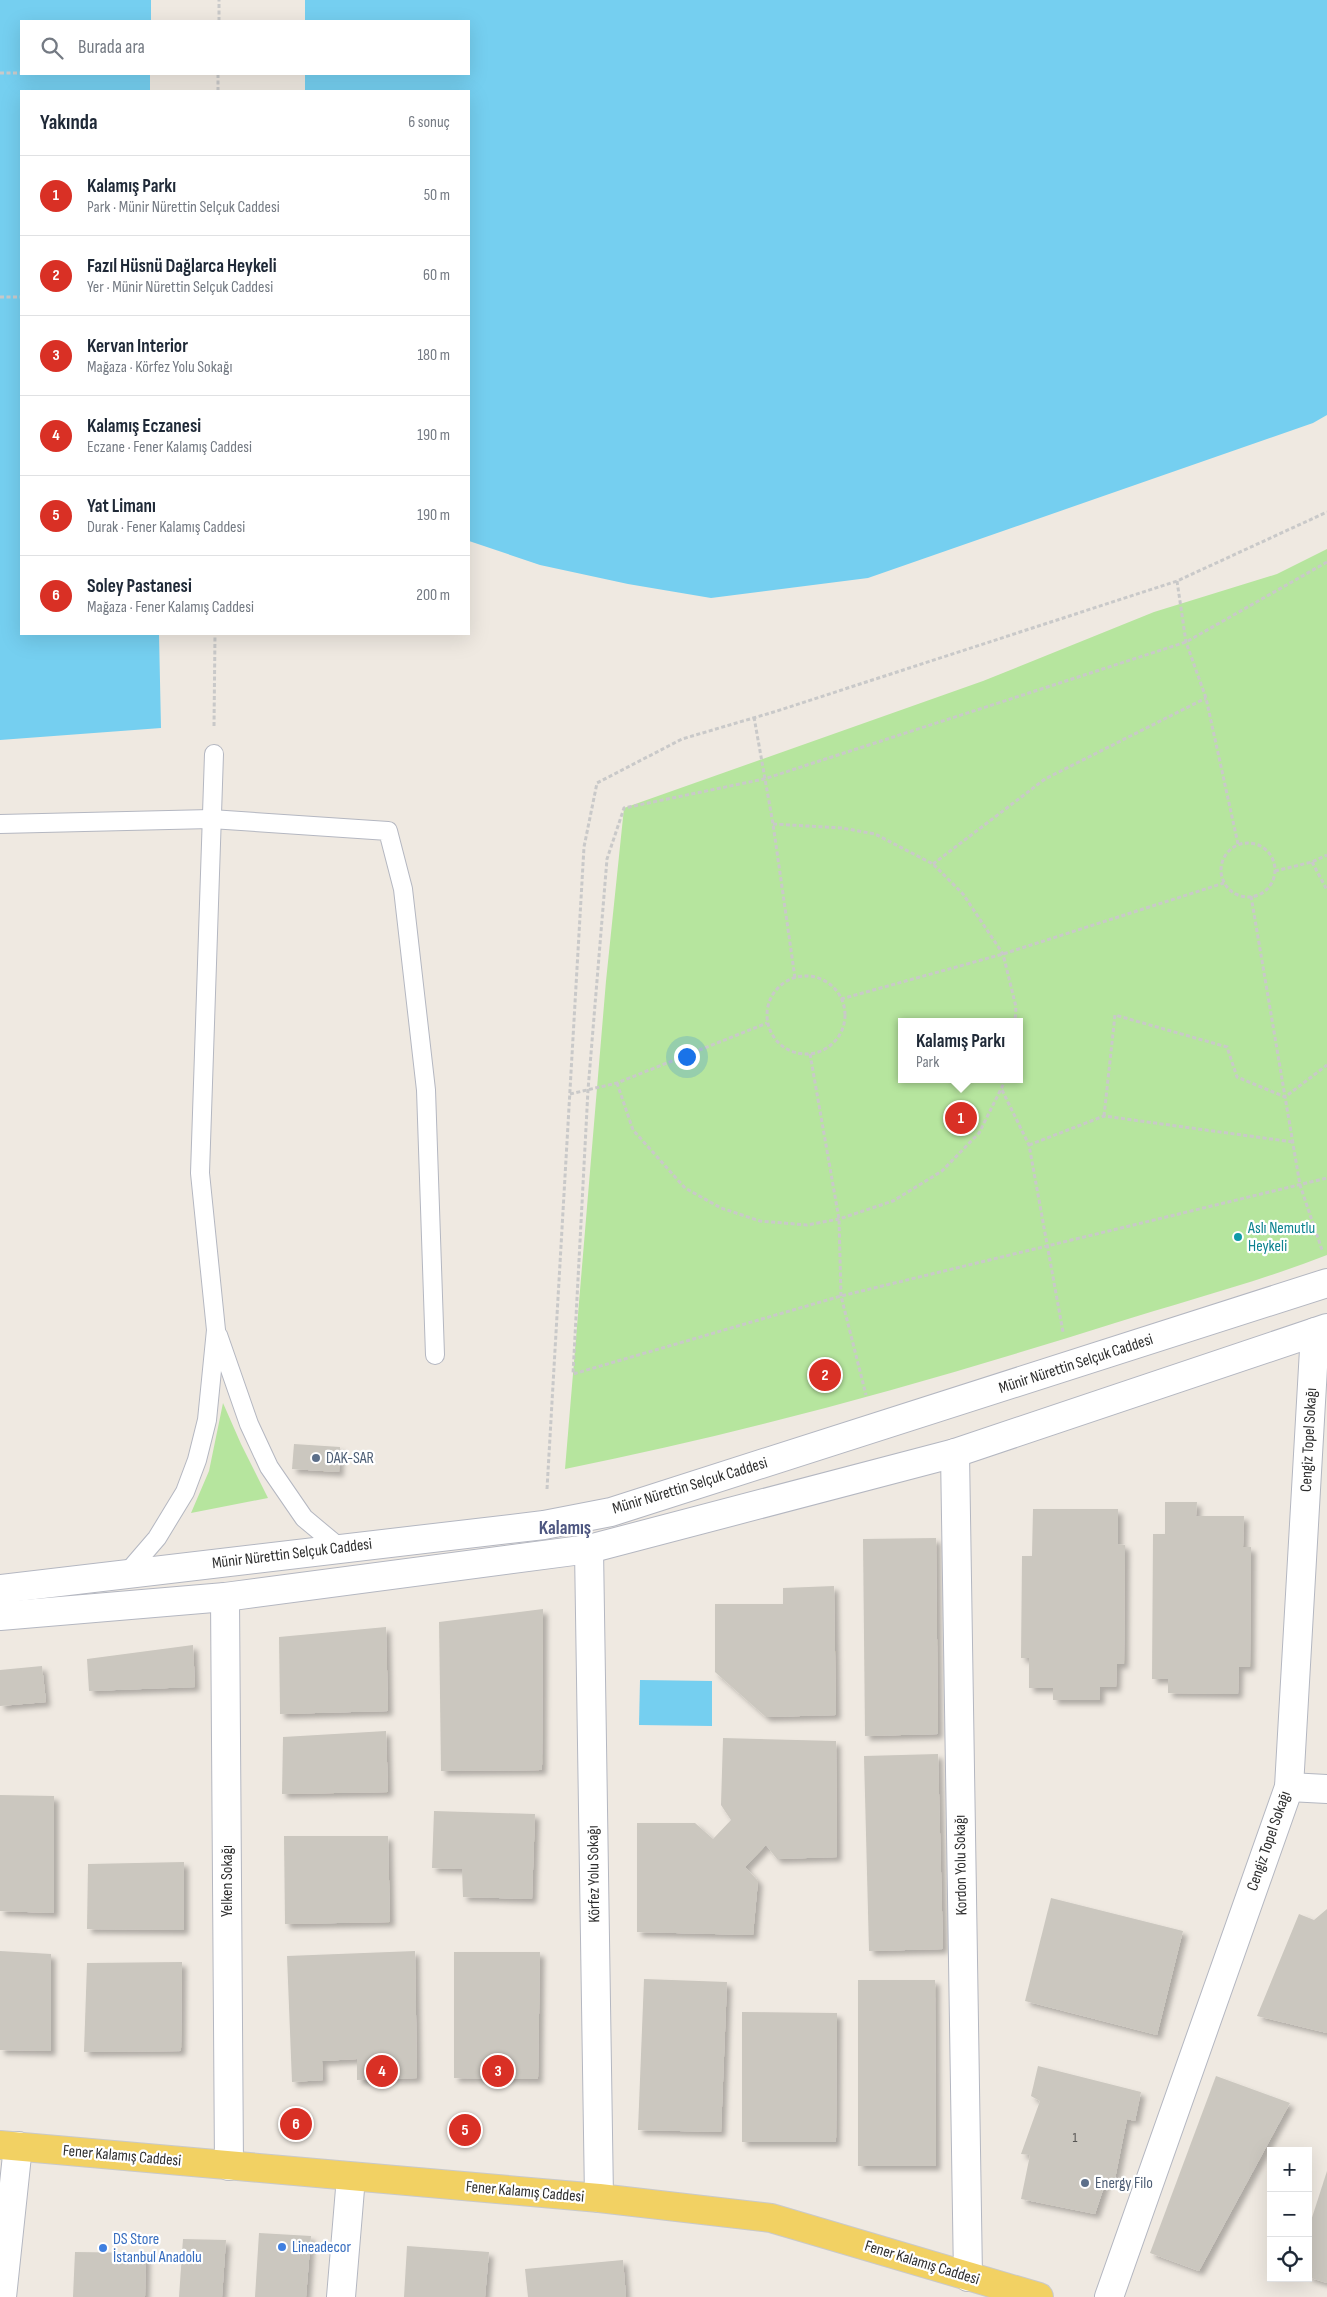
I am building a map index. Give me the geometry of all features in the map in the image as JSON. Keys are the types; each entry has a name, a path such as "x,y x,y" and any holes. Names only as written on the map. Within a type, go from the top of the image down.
{"main road":[{"name":"Fener Kalamış Caddesi","path":"9,2146 599,2198 771,2218 1039,2297"}],"street":[{"name":"Münir Nürettin Selçuk Caddesi","path":"0,1589 544,1525 611,1512 1327,1283"},
{"name":"Münir Nürettin Selçuk Caddesi","path":"0,1616 225,1597 588,1549 955,1453 1321,1330"},
{"name":"Cengiz Topel Sokağı","path":"1109,2297 1289,1786 1321,1330"},
{"name":"Kordon Yolu Sokağı","path":"955,1453 968,2277"},
{"name":"Körfez Yolu Sokağı","path":"588,1549 599,2198"},
{"name":"Yelken Sokağı","path":"225,1597 229,2166"},
{"path":"1289,1786 1327,1790"},
{"path":"2,2297 9,2146"},
{"path":"341,2297 351,2177"}],"lane":[{"path":"126,1574 157,1538 184,1492 197,1460 207,1420 216,1330 200,1173 214,754"},
{"path":"0,824 212,819 388,830 403,889 426,1090 435,1355"},
{"path":"216,1330 249,1424 269,1466 304,1518 340,1548"}],"path":[{"path":"219,0 219,20"},
{"path":"0,73 20,72"},
{"path":"218,75 218,90"},
{"path":"0,297 20,297"},
{"path":"544,1525 584,847 597,783 682,738 754,717 1177,581 1327,512"},
{"path":"1327,562 1186,642 764,779 624,808 607,859 588,1090 573,1374 841,1296 1327,1178"},
{"path":"1177,581 1186,642 1206,698 1238,844"},
{"path":"214,754 215,635"},
{"path":"933,864 1046,779 1206,698"},
{"path":"754,717 773,824 795,978"},
{"path":"773,824 842,828 876,834 933,864 964,894 1003,954 1016,1007 1015,1018"},
{"path":"1246,842 1263,847 1270,854 1275,871 1267,888 1251,896 1235,894 1224,883 1221,865 1224,856 1238,844 1246,842"},
{"path":"1275,871 1312,862 1327,855"},
{"path":"1312,862 1327,890"},
{"path":"841,999 1003,954 1224,883"},
{"path":"1251,896 1300,1185 1324,1256"},
{"path":"806,976 827,983 841,999 844,1023 832,1044 822,1051 810,1054 791,1052 775,1040 767,1023 767,1011 776,990 784,982 795,978 806,976"},
{"path":"1104,1116 1115,1014 1227,1047 1237,1077 1285,1097"},
{"path":"570,1094 617,1083 767,1023"},
{"path":"810,1054 839,1219 841,1296 874,1428"},
{"path":"1285,1097 1327,1064"},
{"path":"617,1083 633,1130 684,1188 721,1208 760,1221 807,1225 839,1219 893,1201 942,1171 979,1133 1005,1083"},
{"path":"1002,1090 1029,1145 1070,1366"},
{"path":"1029,1145 1104,1116 1293,1142"}],"green space":[{"path":"1327,549 1327,1255 1221,1291 979,1365 842,1404 704,1439 565,1469 606,981 624,808 983,681 1154,612 1277,574"},
{"path":"223,1403 268,1498 191,1513 209,1471"}],"water":[{"path":"0,0 151,0 151,20 20,20 20,75 150,75 150,90 20,90 20,635 159,635 161,728 0,740"},
{"path":"305,0 1327,0 1327,415 1313,423 868,578 711,598 628,584 540,565 470,541 470,90 305,90 305,75 470,75 470,20 305,20"},
{"path":"640,1680 712,1681 712,1726 639,1725"}],"building":[{"name":"DAK-SAR","path":"294,1444 340,1447 339,1472 292,1469"},
{"path":"1165,1502 1197,1502 1196,1516 1244,1516 1243,1547 1251,1547 1250,1667 1239,1667 1238,1694 1168,1693 1168,1679 1152,1679 1153,1534 1165,1534"},
{"path":"1033,1509 1118,1509 1118,1544 1125,1545 1124,1664 1117,1664 1116,1687 1100,1687 1100,1700 1053,1700 1053,1688 1029,1688 1029,1658 1021,1658 1022,1556 1032,1556"},
{"path":"936,1538 938,1734 865,1736 863,1539"},
{"path":"834,1586 836,1715 766,1717 715,1672 715,1604 783,1604 783,1588"},
{"path":"543,1609 542,1770 441,1771 439,1622"},
{"path":"386,1627 388,1711 280,1714 279,1637"},
{"path":"193,1645 195,1687 89,1691 87,1659"},
{"path":"42,1666 46,1702 0,1706 0,1670"},
{"path":"386,1731 388,1792 282,1794 283,1737"},
{"path":"723,1738 836,1741 837,1857 777,1859 766,1845 745,1867 758,1881 753,1935 637,1932 637,1823 695,1823 713,1839 731,1820 721,1805"},
{"path":"938,1754 943,1949 869,1951 864,1756"},
{"path":"0,1795 54,1796 54,1913 0,1911"},
{"path":"434,1811 535,1814 532,1899 463,1897 462,1869 432,1868"},
{"path":"284,1836 388,1836 390,1922 285,1924"},
{"path":"184,1862 184,1930 87,1929 88,1864"},
{"path":"1051,1898 1183,1931 1157,2035 1025,2001"},
{"path":"1327,1909 1327,2033 1257,2016 1299,1914 1314,1920"},
{"path":"0,1951 51,1954 51,2051 0,2050"},
{"path":"415,1951 417,2078 357,2080 357,2059 322,2061 323,2080 292,2082 287,1956"},
{"path":"454,1952 540,1952 538,2079 454,2078"},
{"path":"182,1962 181,2051 84,2052 87,1963"},
{"path":"644,1979 727,1982 721,2132 638,2130"},
{"path":"858,1980 935,1980 936,2166 858,2166"},
{"path":"742,2012 837,2013 836,2142 742,2142"},
{"path":"1038,2066 1141,2092 1135,2121 1127,2119 1115,2179 1107,2178 1095,2214 1021,2199 1030,2155 1021,2154 1040,2101 1031,2096"},
{"path":"1216,2076 1290,2103 1199,2271 1150,2253"},
{"path":"1327,2171 1327,2283 1312,2278 1312,2218"},
{"path":"259,2233 311,2236 306,2297 255,2297"},
{"path":"183,2239 226,2240 222,2297 179,2297"},
{"path":"407,2246 489,2252 485,2297 404,2297"},
{"path":"75,2252 146,2253 145,2297 73,2297"},
{"path":"623,2260 626,2297 528,2297 525,2269"}],"place":[{"name":"Kalamış Parkı","path":"961,1118"},
{"name":"Aslı Nemutlu Heykeli","path":"1238,1237"},
{"name":"Fazıl Hüsnü Dağlarca Heykeli","path":"825,1375"},
{"name":"DAK-SAR","path":"316,1458"},
{"name":"Kalamış Eczanesi","path":"382,2071"},
{"name":"Kervan Interior","path":"498,2071"},
{"name":"Soley Pastanesi","path":"296,2124"},
{"name":"Yat Limanı","path":"465,2130"},
{"name":"Energy Filo","path":"1085,2183"},
{"name":"Lineadecor","path":"282,2247"},
{"name":"DS Store İstanbul Anadolu","path":"103,2248"}],"district":[{"name":"Kalamış","path":"565,1528"}]}
